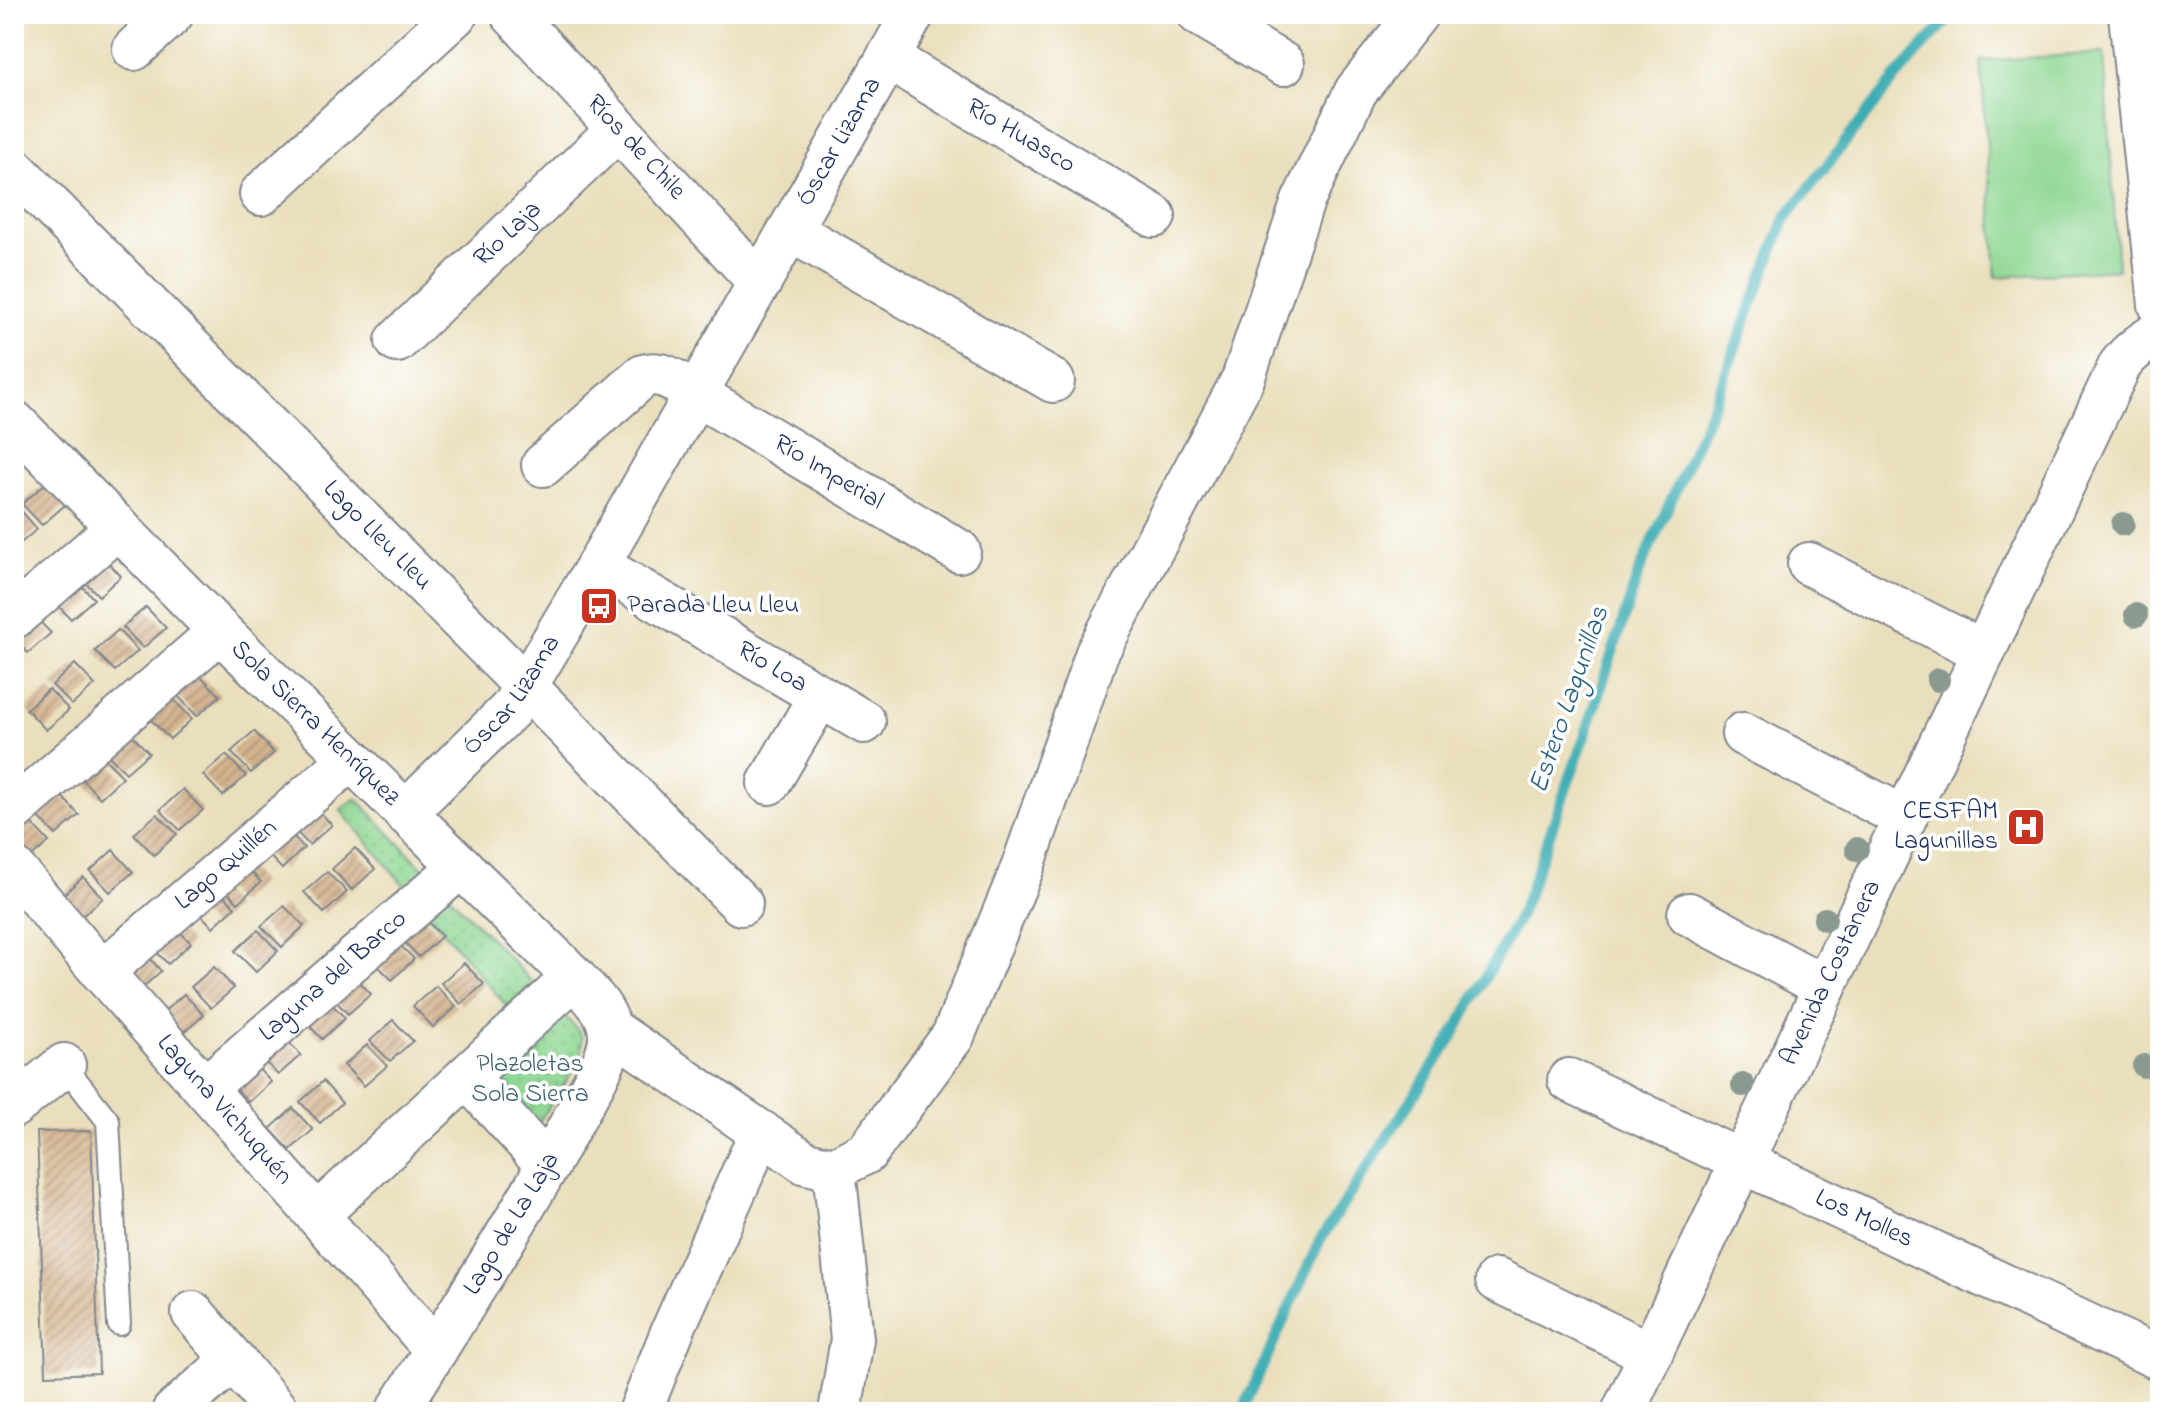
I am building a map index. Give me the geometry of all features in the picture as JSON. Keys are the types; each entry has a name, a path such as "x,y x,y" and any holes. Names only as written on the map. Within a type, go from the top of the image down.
{"street":[{"path":"134,49 172,14"},
{"path":"261,194 456,14"},
{"name":"Ríos de Chile","path":"512,14 760,283"},
{"name":"Óscar Lizama","path":"405,813 510,710 526,686 913,14"},
{"path":"1199,14 1283,64"},
{"path":"610,1029 806,1163 834,1169 867,1152 953,1036 1022,869 1097,653 1243,379 1303,201 1356,91 1417,14"},
{"path":"2130,14 2160,305"},
{"name":"Río Huasco","path":"888,58 1154,216"},
{"name":"Río Laja","path":"397,341 618,129"},
{"name":"Lago Lleu Lleu","path":"14,169 741,904"},
{"path":"790,230 1053,381"},
{"name":"Avenida Costanera","path":"1628,1410 1651,1354 2120,365 2128,355 2160,332"},
{"path":"543,465 643,376 653,373 664,375 696,394"},
{"name":"Río Imperial","path":"696,394 959,551"},
{"name":"Sola Sierra Henríquez","path":"14,422 220,631 574,977 602,1008 610,1029"},
{"path":"14,617 118,527"},
{"path":"1809,564 1984,652"},
{"name":"Río Loa","path":"598,565 864,722"},
{"path":"14,810 220,631"},
{"path":"769,783 820,696"},
{"path":"1743,734 1905,818"},
{"name":"Lago Quillén","path":"102,972 351,759"},
{"name":"Laguna del Barco","path":"205,1088 461,866"},
{"name":"Laguna Vichuquén","path":"14,869 436,1350"},
{"path":"1689,914 1825,987"},
{"path":"317,1215 574,977"},
{"name":"Lago de La Laja","path":"397,1412 548,1166 606,1055 610,1029"},
{"path":"14,1106 64,1065"},
{"path":"467,1077 548,1166"},
{"name":"Los Molles","path":"1569,1080 2160,1359"},
{"path":"640,1412 674,1327 761,1132"},
{"path":"834,1169 852,1339 840,1412"},
{"path":"1497,1280 1651,1354"},
{"path":"193,1313 278,1412"},
{"path":"173,1412 233,1360"}],"lane":[{"path":"64,1065 108,1121 119,1324"}],"green space":[{"path":"2104,53 2118,269 1996,277 1981,61"},
{"name":"Plazoletas Sola Sierra","path":"356,798 582,1037 581,1058 534,1130 491,1074 532,1036 340,810"}],"building":[{"path":"45,484 65,505 42,525 22,504"},
{"path":"18,507 37,529 14,549 14,510"},
{"path":"101,555 121,576 99,596 78,575"},
{"path":"74,578 94,599 71,619 51,598"},
{"path":"146,607 166,628 143,648 123,627"},
{"path":"30,612 51,633 28,653 14,639 14,627"},
{"path":"118,630 138,651 115,671 95,651"},
{"path":"75,664 95,685 72,705 52,685"},
{"path":"200,675 220,696 197,716 177,695"},
{"path":"49,689 69,710 46,730 26,709"},
{"path":"172,698 192,719 170,739 149,718"},
{"path":"254,731 274,753 251,773 231,752"},
{"path":"129,732 149,753 126,773 106,753"},
{"path":"226,755 246,776 223,796 203,775"},
{"path":"103,757 123,777 100,798 80,777"},
{"path":"183,789 203,810 180,830 160,810"},
{"path":"59,793 79,815 56,835 36,814"},
{"path":"312,804 332,825 309,845 289,824"},
{"path":"157,814 177,834 154,855 134,834"},
{"path":"29,820 49,842 27,861 14,849 14,834"},
{"path":"285,827 304,848 282,869 261,847"},
{"path":"355,848 375,869 352,890 332,869"},
{"path":"113,850 133,872 110,892 90,871"},
{"path":"241,861 261,882 238,903 218,882"},
{"path":"327,872 347,892 324,913 304,892"},
{"path":"83,877 103,898 80,918 60,898"},
{"path":"215,886 235,907 213,927 192,906"},
{"path":"284,906 304,926 282,947 261,926"},
{"path":"422,916 442,936 419,957 399,936"},
{"path":"171,923 191,943 168,964 148,943"},
{"path":"258,930 278,951 256,972 235,951"},
{"path":"394,939 414,959 392,980 371,959"},
{"path":"142,949 161,971 139,991 119,970"},
{"path":"464,963 484,984 461,1004 441,983"},
{"path":"214,967 234,988 211,1008 191,987"},
{"path":"351,973 371,994 348,1014 328,993"},
{"path":"436,986 456,1007 433,1027 413,1006"},
{"path":"184,994 204,1015 181,1035 161,1014"},
{"path":"325,997 345,1018 322,1039 302,1018"},
{"path":"393,1020 413,1041 390,1061 370,1041"},
{"path":"281,1034 301,1055 278,1075 258,1054"},
{"path":"367,1045 387,1066 364,1086 344,1065"},
{"path":"251,1061 271,1082 249,1102 228,1081"},
{"path":"323,1081 342,1103 320,1123 300,1102"},
{"path":"293,1108 313,1130 290,1150 270,1129"},
{"path":"91,1131 99,1373 46,1375 37,1132"}],"waterway":[{"name":"Estero Lagunillas","path":"1242,1412 1320,1240 1453,1036 1522,911 1585,736 1639,572 1713,406 1785,219 1896,77 1953,14"}],"place":[{"name":"Parada Lleu Lleu","path":"599,606"},
{"name":"CESFAM Lagunillas","path":"2026,827"}]}
